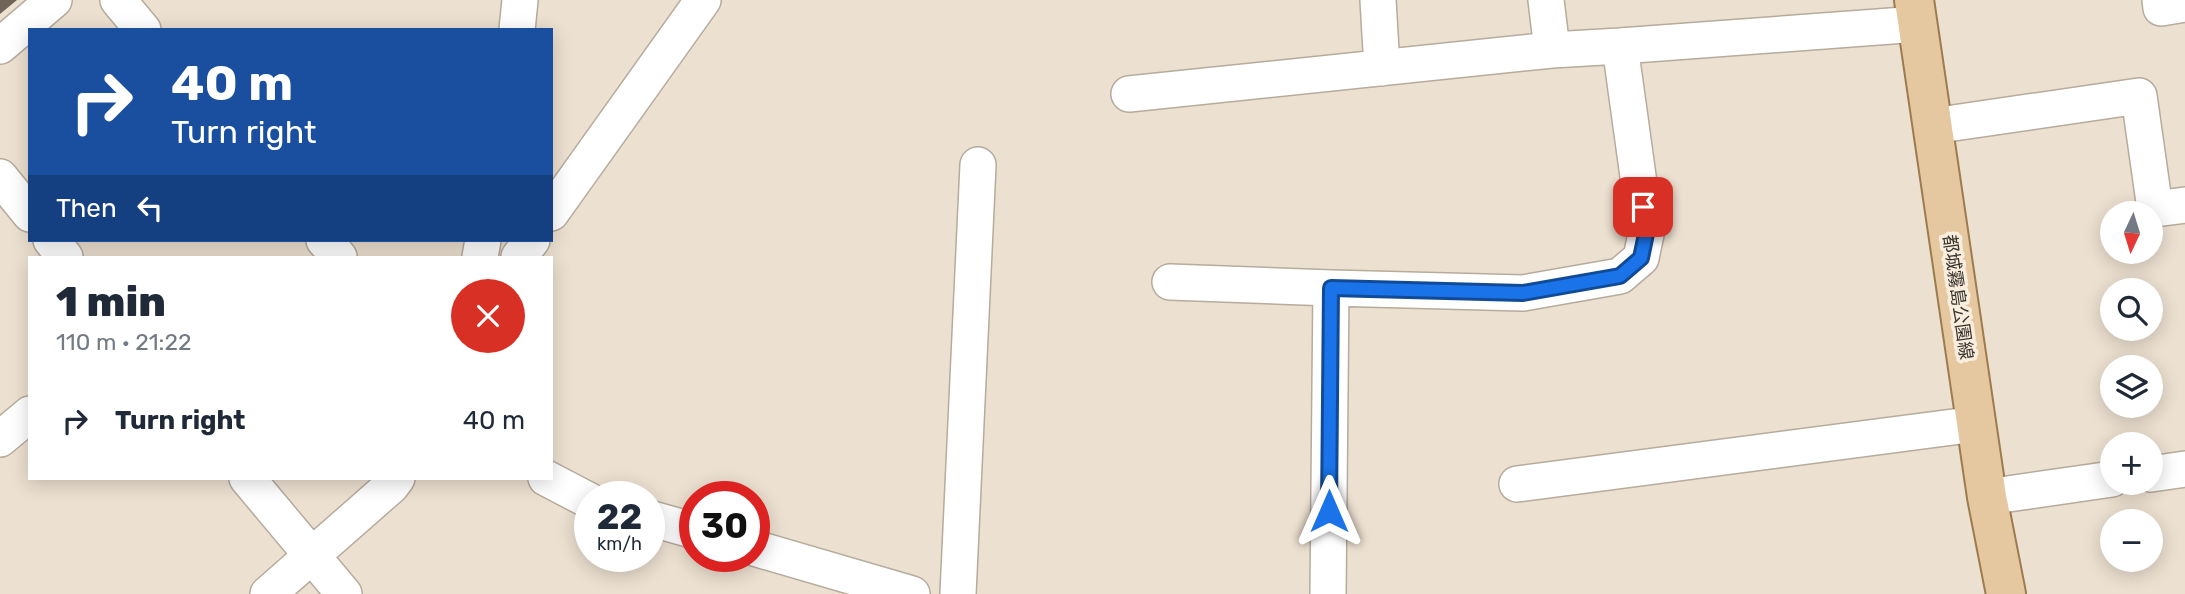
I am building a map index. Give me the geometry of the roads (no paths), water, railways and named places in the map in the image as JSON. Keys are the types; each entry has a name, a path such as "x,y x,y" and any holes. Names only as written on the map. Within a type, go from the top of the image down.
{"main road":[{"name":"都城霧島公園線","path":"1916,12 1987,497 2006,594"}],"street":[{"path":"0,46 54,0"},
{"path":"118,0 141,28"},
{"path":"517,28 520,0"},
{"path":"553,210 703,0"},
{"path":"1378,0 1381,68"},
{"path":"1546,0 1552,50"},
{"path":"2160,0 2161,8 2185,4"},
{"path":"1129,94 1552,50 1620,46 1916,12"},
{"path":"1170,282 1523,293 1620,276 1641,258 1646,234 1620,46"},
{"path":"1933,126 2139,96 2155,209 2185,205"},
{"path":"958,594 978,165"},
{"path":"0,177 28,212"},
{"path":"53,242 64,256"},
{"path":"326,242 338,256"},
{"path":"520,256 530,242"},
{"path":"1328,594 1331,288"},
{"path":"0,439 28,416"},
{"path":"1517,484 1976,424"},
{"path":"2163,472 2185,469"},
{"path":"249,480 344,594"},
{"path":"268,594 396,480"},
{"path":"550,480 574,493"},
{"path":"1987,497 2100,481"},
{"path":"770,553 912,594"}]}
